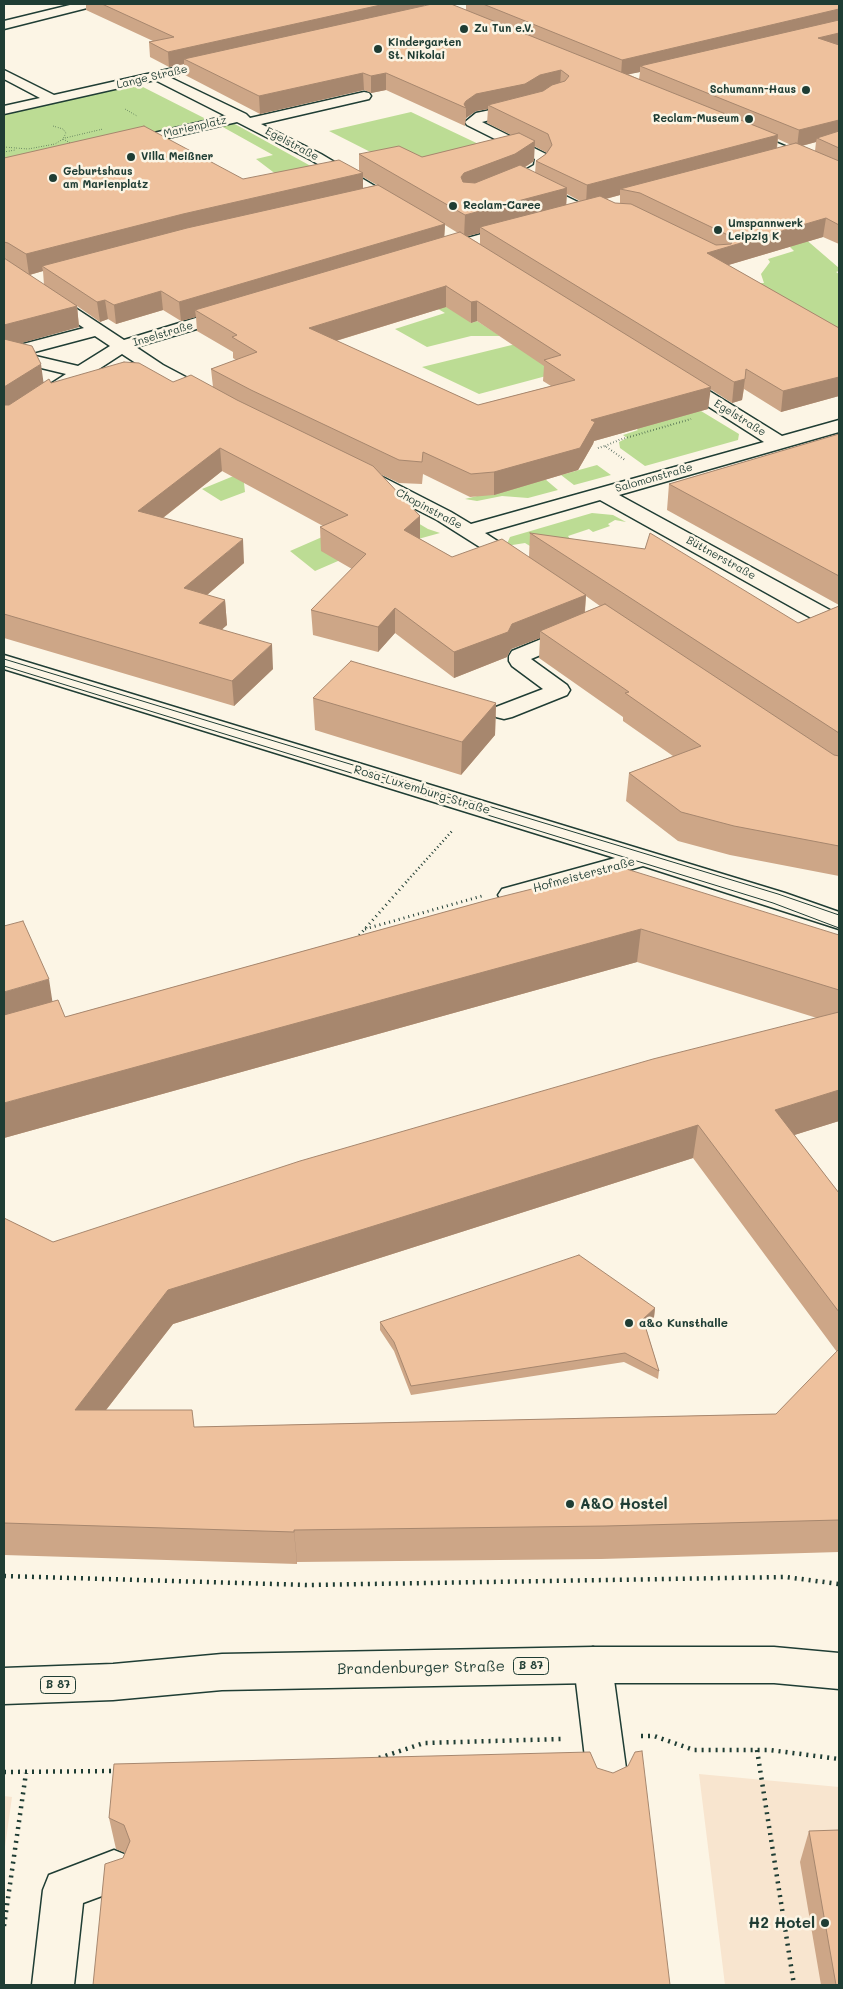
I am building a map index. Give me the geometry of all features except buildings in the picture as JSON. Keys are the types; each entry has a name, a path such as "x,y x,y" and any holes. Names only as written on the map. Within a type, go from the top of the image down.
{"street":[{"path":"4,15 52,4"},
{"path":"4,25 87,4"},
{"path":"428,4 470,21"},
{"path":"407,19 475,4"},
{"name":"Lange Straße","path":"4,110 184,69"},
{"path":"4,74 52,99"},
{"name":"Egelstraße","path":"157,76 316,157 412,214"},
{"name":"Marienplatz","path":"112,147 364,96"},
{"path":"503,184 520,179 539,168 543,162 541,157 472,122 481,116 537,103"},
{"path":"728,126 839,174"},
{"path":"774,160 814,149"},
{"path":"520,179 585,211"},
{"path":"358,201 380,196"},
{"path":"567,216 601,207"},
{"path":"420,257 530,226"},
{"path":"442,232 478,254"},
{"path":"4,268 157,369 221,404"},
{"path":"26,283 49,277"},
{"name":"Inselstraße","path":"8,415 122,346 249,308"},
{"path":"5,354 98,330"},
{"path":"5,354 79,372"},
{"name":"Egelstraße","path":"664,371 779,443"},
{"name":"Salomonstraße","path":"470,531 839,426"},
{"name":"Chopinstraße","path":"352,469 470,531 540,578"},
{"name":"Büttnerstraße","path":"602,493 839,624"},
{"path":"504,712 559,690 520,662 520,656 590,626"},
{"name":"Rosa-Luxemburg-Straße","path":"4,662 644,858 776,899 839,921"},
{"name":"Hofmeisterstraße","path":"489,898 644,858"},
{"path":"593,1665 608,1783"},
{"name":"Brandenburger Straße","path":"4,1686 113,1682 222,1672 593,1665 754,1665 839,1671"},
{"path":"53,1985 64,1890 114,1871"}],"path":[{"path":"124,109 138,116"},
{"path":"51,125 65,132 64,139"},
{"path":"4,152 44,147 64,139 109,128"},
{"path":"64,139 79,148"},
{"path":"4,147 21,149 30,153"},
{"path":"598,448 618,440 695,418"},
{"path":"605,446 628,462"},
{"path":"356,939 458,824"},
{"path":"365,929 489,898"},
{"path":"4,1576 308,1586 786,1577 839,1584"},
{"path":"377,1759 424,1742 654,1736 694,1750 770,1750 839,1759"},
{"path":"757,1750 794,1985"},
{"path":"4,1772 122,1770"},
{"path":"4,1926 26,1773"}],"shaded area":[{"path":"699,1774 839,1787 839,1985 725,1985"},
{"path":"4,1796 12,1797 4,1854"}],"green space":[{"path":"137,84 210,121 4,170 4,113"},
{"path":"411,112 487,148 402,168 329,131"},
{"path":"233,123 327,175 281,178 256,159 273,155 221,126"},
{"path":"803,237 839,268 839,271 836,272 839,274 839,342 747,283 764,283 761,274 770,262 768,259 794,251 790,247"},
{"path":"462,299 471,323 477,321 500,336 471,336 427,347 395,329 445,313 433,306"},
{"path":"573,330 617,357 479,394 422,367"},
{"path":"701,411 739,434 738,440 645,466 620,448 619,442 627,438 623,435 638,430 625,420"},
{"path":"287,454 244,483 245,492 221,501 202,489"},
{"path":"597,465 611,475 574,485 561,475"},
{"path":"545,479 558,490 528,498 502,496 477,501 465,499"},
{"path":"391,507 428,529 440,533 338,561 315,571 290,551"},
{"path":"592,513 613,515 626,522 615,520 608,524 610,526 593,532 589,529 568,536 570,539 553,544 544,541 538,543 535,549 525,543 506,546 510,537"}],"tram line":[{"path":"4,659 778,894 839,915"},
{"path":"4,666 773,903 839,928"}],"place":[{"name":"Zu Tun e.V.","path":"464,29"},
{"name":"Kindergarten St. Nikolai","path":"378,49"},
{"name":"Schumann-Haus","path":"806,90"},
{"name":"Reclam-Museum","path":"749,119"},
{"name":"Villa Meißner","path":"131,157"},
{"name":"Geburtshaus am Marienplatz","path":"53,178"},
{"name":"Reclam-Caree","path":"453,206"},
{"name":"Umspannwerk Leipzig K","path":"718,230"},
{"name":"a&o Kunsthalle","path":"629,1323"},
{"name":"A&O Hostel","path":"570,1504"},
{"name":"H2 Hotel","path":"825,1923"}]}
